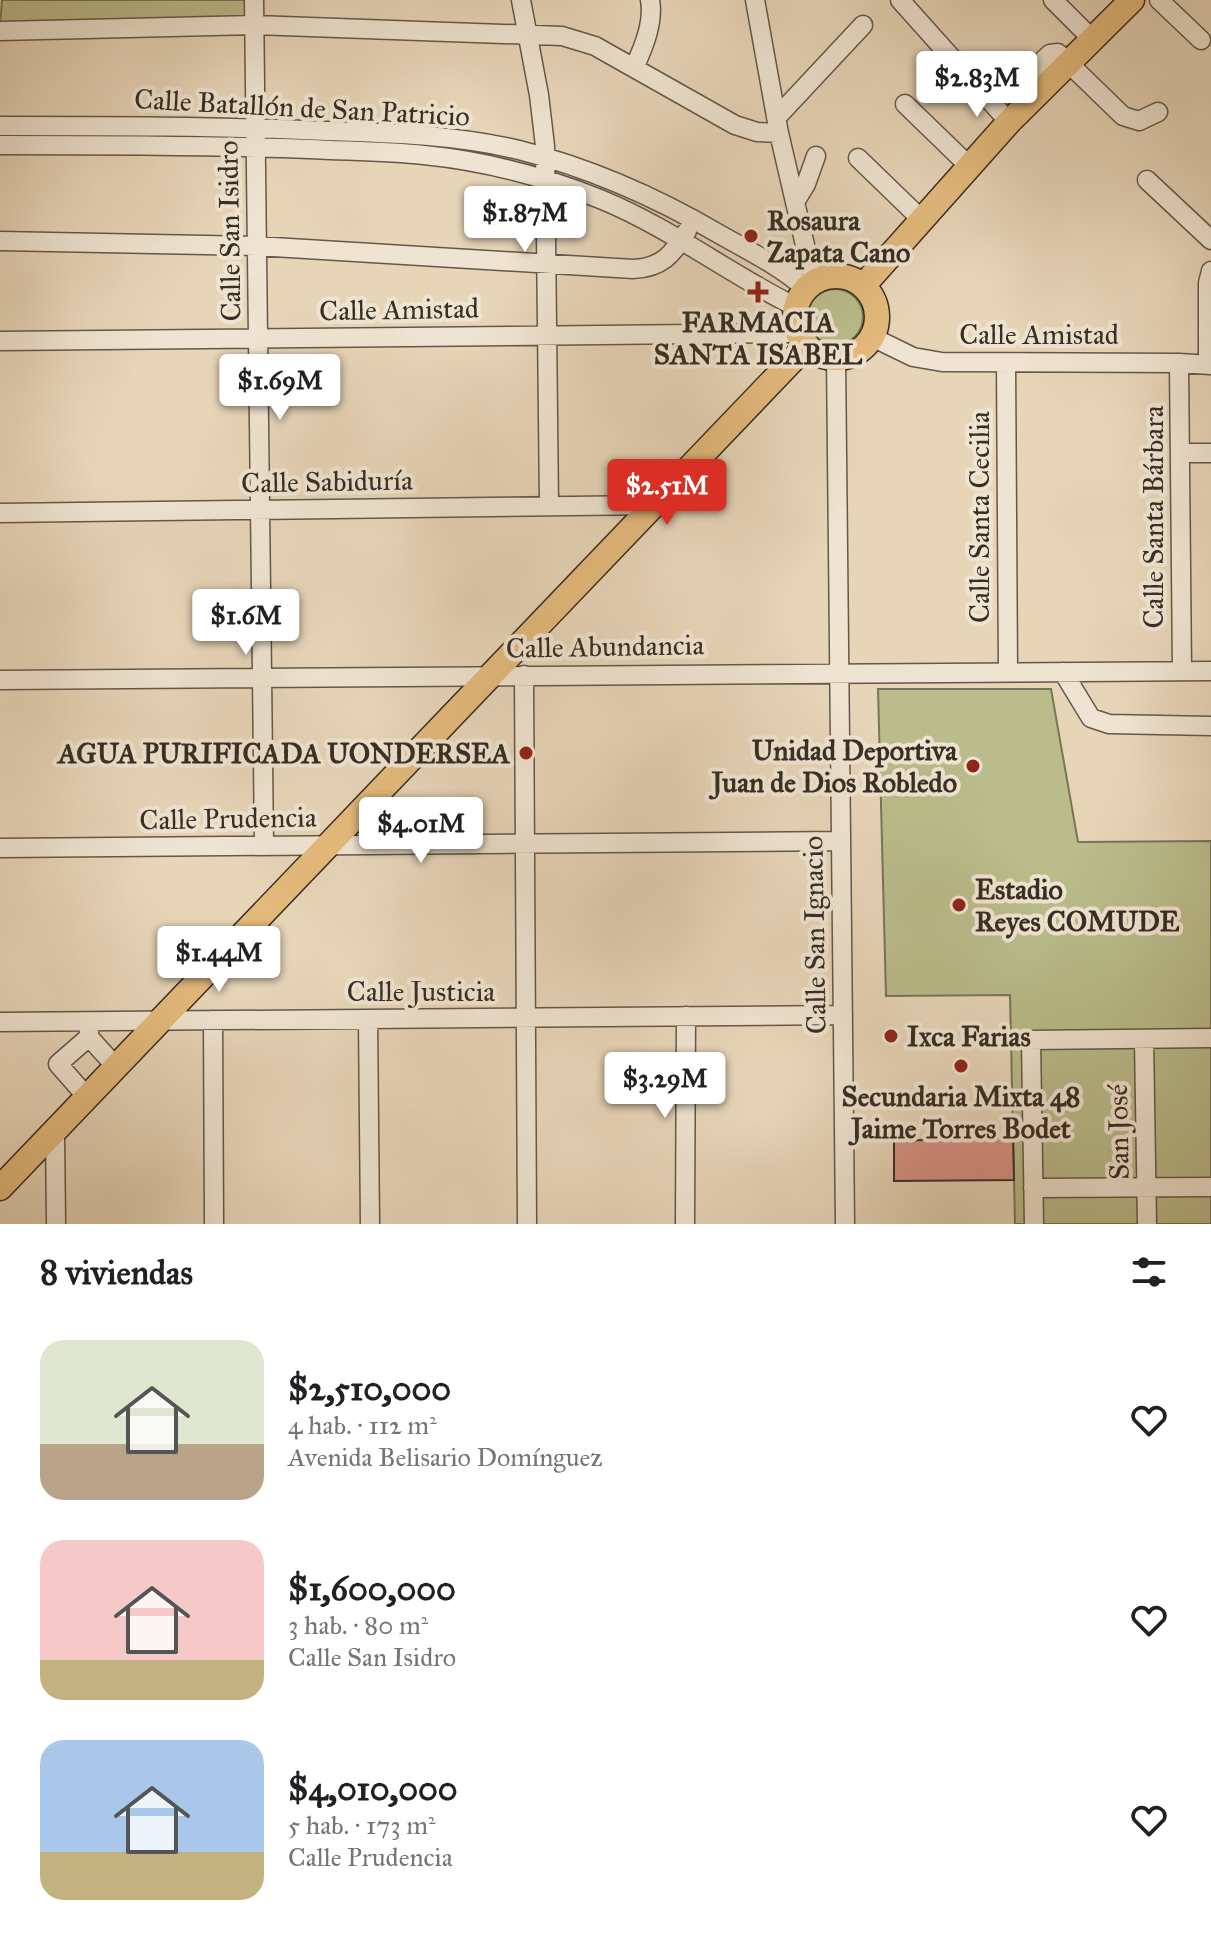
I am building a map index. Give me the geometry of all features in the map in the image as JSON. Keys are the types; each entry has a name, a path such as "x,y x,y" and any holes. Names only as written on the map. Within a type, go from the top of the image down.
{"main road":[{"path":"863,286 1013,118 1132,0"},
{"path":"0,1188 655,505 802,339 806,292 836,276 847,277 863,286 873,299 877,311 872,337 850,355 836,357 815,352 802,339"}],"street":[{"name":"Calle San Isidro","path":"254,0 264,845"},
{"path":"521,0 543,120 549,506"},
{"path":"635,66 645,43 652,8 650,0"},
{"path":"755,0 795,202 806,292"},
{"path":"900,0 986,94 987,99 1013,118"},
{"path":"1053,0 1091,38"},
{"path":"1159,0 1201,40"},
{"path":"0,31 255,25 562,36 581,41 635,66 735,125 757,132 778,126 863,25"},
{"path":"1026,76 1058,53 1123,116 1139,121 1158,112"},
{"path":"905,104 969,166"},
{"name":"Calle Batallón de San Patricio","path":"0,126 255,127 439,136 545,157 614,181 695,220 790,275 806,292"},
{"name":"Calle Batallón de San Patricio","path":"0,145 256,147 425,155 502,168 600,199 682,239 806,292"},
{"path":"795,202 806,184 816,156"},
{"path":"858,158 921,219"},
{"path":"1147,180 1211,240"},
{"path":"0,241 257,246 644,269 666,260 695,220"},
{"path":"1210,365 1208,283 1211,271"},
{"name":"Calle Amistad","path":"0,341 547,335 802,339"},
{"name":"Calle Amistad","path":"872,337 913,357 942,362 1210,365"},
{"name":"Calle San Ignacio","path":"836,357 845,1224"},
{"name":"Calle Santa Cecilia","path":"1006,363 1008,672"},
{"name":"Calle Santa Bárbara","path":"1179,363 1182,671"},
{"path":"1180,453 1211,453"},
{"name":"Calle Sabiduría","path":"0,513 655,505"},
{"name":"Calle Abundancia","path":"0,680 1211,671"},
{"path":"1063,672 1091,718 1109,724 1211,726"},
{"path":"524,675 527,1224"},
{"name":"Calle Prudencia","path":"0,848 841,841"},
{"name":"Calle Justicia","path":"0,1022 89,1029 160,1021 213,1020 843,1015"},
{"path":"685,1224 686,1016"},
{"path":"368,1019 370,1224"},
{"path":"213,1020 214,1224"},
{"path":"86,1096 58,1064 89,1029 116,1067"},
{"path":"1034,1224 1031,1040 1211,1038"},
{"name":"San José","path":"1144,1039 1147,1224"},
{"path":"55,1131 56,1224"},
{"path":"1033,1188 1211,1187"}],"green space":[{"path":"2,0 247,0 248,18 0,26"},
{"path":"835,289 855,297 863,317 855,337 835,345 815,337 807,317 815,297"},
{"path":"878,689 1051,689 1078,842 1211,841 1211,1224 1015,1224 1010,995 886,996"}],"building":[{"path":"1013,1137 1014,1180 894,1181 894,1141"}],"place":[{"name":"Rosaura Zapata Cano","path":"751,236"},
{"name":"FARMACIA SANTA ISABEL","path":"758,292"},
{"name":"AGUA PURIFICADA UONDERSEA","path":"526,753"},
{"name":"Unidad Deportiva Juan de Dios Robledo","path":"973,766"},
{"name":"Estadio Reyes COMUDE","path":"959,905"},
{"name":"Ixca Farias","path":"891,1036"},
{"name":"Secundaria Mixta 48 Jaime Torres Bodet","path":"961,1066"}]}
